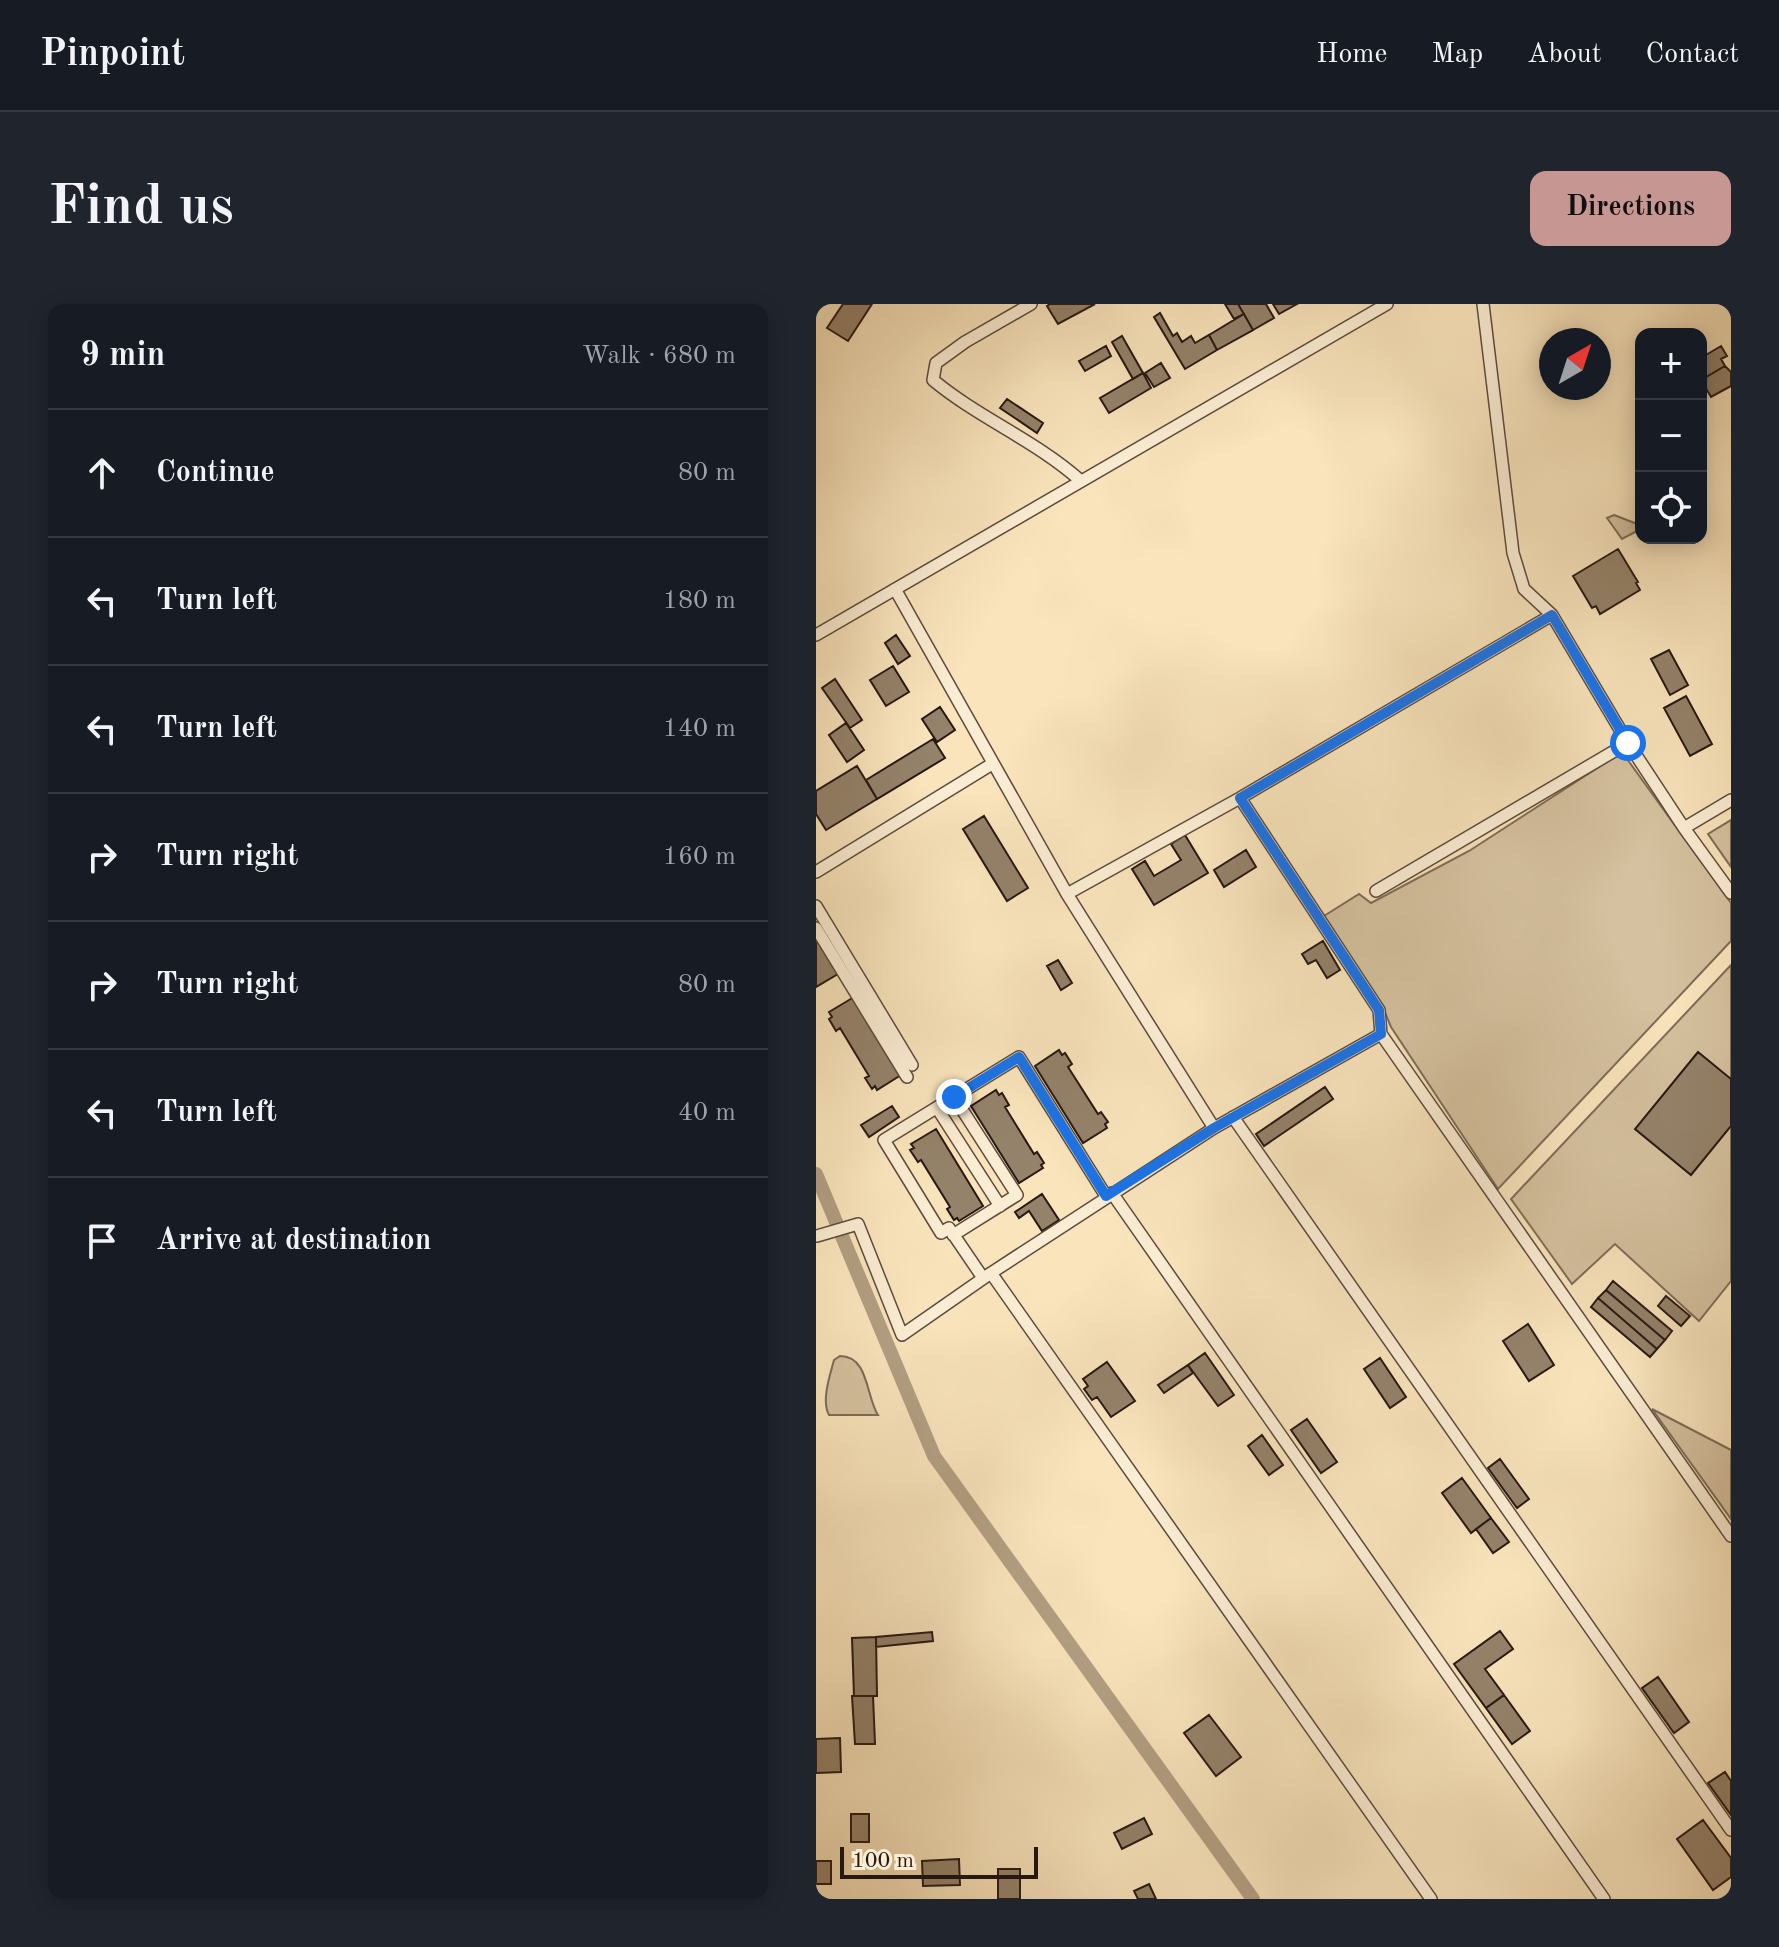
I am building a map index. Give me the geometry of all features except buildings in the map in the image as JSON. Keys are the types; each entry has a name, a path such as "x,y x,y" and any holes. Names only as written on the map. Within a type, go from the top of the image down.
{"street":[{"path":"1031,304 965,342 936,363 933,380 950,394 1053,457 1081,481"},
{"path":"816,635 1387,304"},
{"path":"1483,304 1513,553 1524,589 1552,615 1628,743 1731,893"},
{"path":"895,589 1067,894 1214,1128"},
{"path":"1067,894 1240,798 1552,615"},
{"path":"1376,891 1628,743"},
{"path":"816,872 992,764"},
{"path":"1240,798 1379,1010 1381,1034 1731,1536"},
{"path":"1684,828 1731,800"},
{"path":"816,906 912,1065"},
{"path":"816,928 907,1077"},
{"path":"817,1236 858,1224 902,1335 1109,1194 1214,1128 1381,1034"},
{"path":"1431,1899 987,1275 949,1228 941,1233 884,1140 1019,1057 1109,1194 1604,1899"},
{"path":"953,1235 1017,1195 954,1097"},
{"path":"937,1108 1000,1206"},
{"path":"1233,1117 1731,1830"}],"shaded area":[{"path":"1614,515 1635,523 1635,532 1622,539 1607,518"},
{"path":"1622,752 1731,903 1731,941 1498,1189 1391,1027 1382,1005 1324,916 1359,894 1371,903 1469,851"},
{"path":"1731,820 1731,867 1708,834"},
{"path":"1731,965 1731,1281 1699,1321 1615,1244 1572,1284 1511,1199"},
{"path":"840,1356 849,1358 862,1370 878,1415 829,1415 827,1388 834,1360"},
{"path":"1652,1409 1731,1450 1731,1519"}],"waterway":[{"path":"816,1174 934,1456 1253,1899"}],"route":[{"path":"954,1097 1019,1057 1106,1196 1214,1128 1381,1034 1379,1010 1240,798 1552,615 1628,743"}]}
